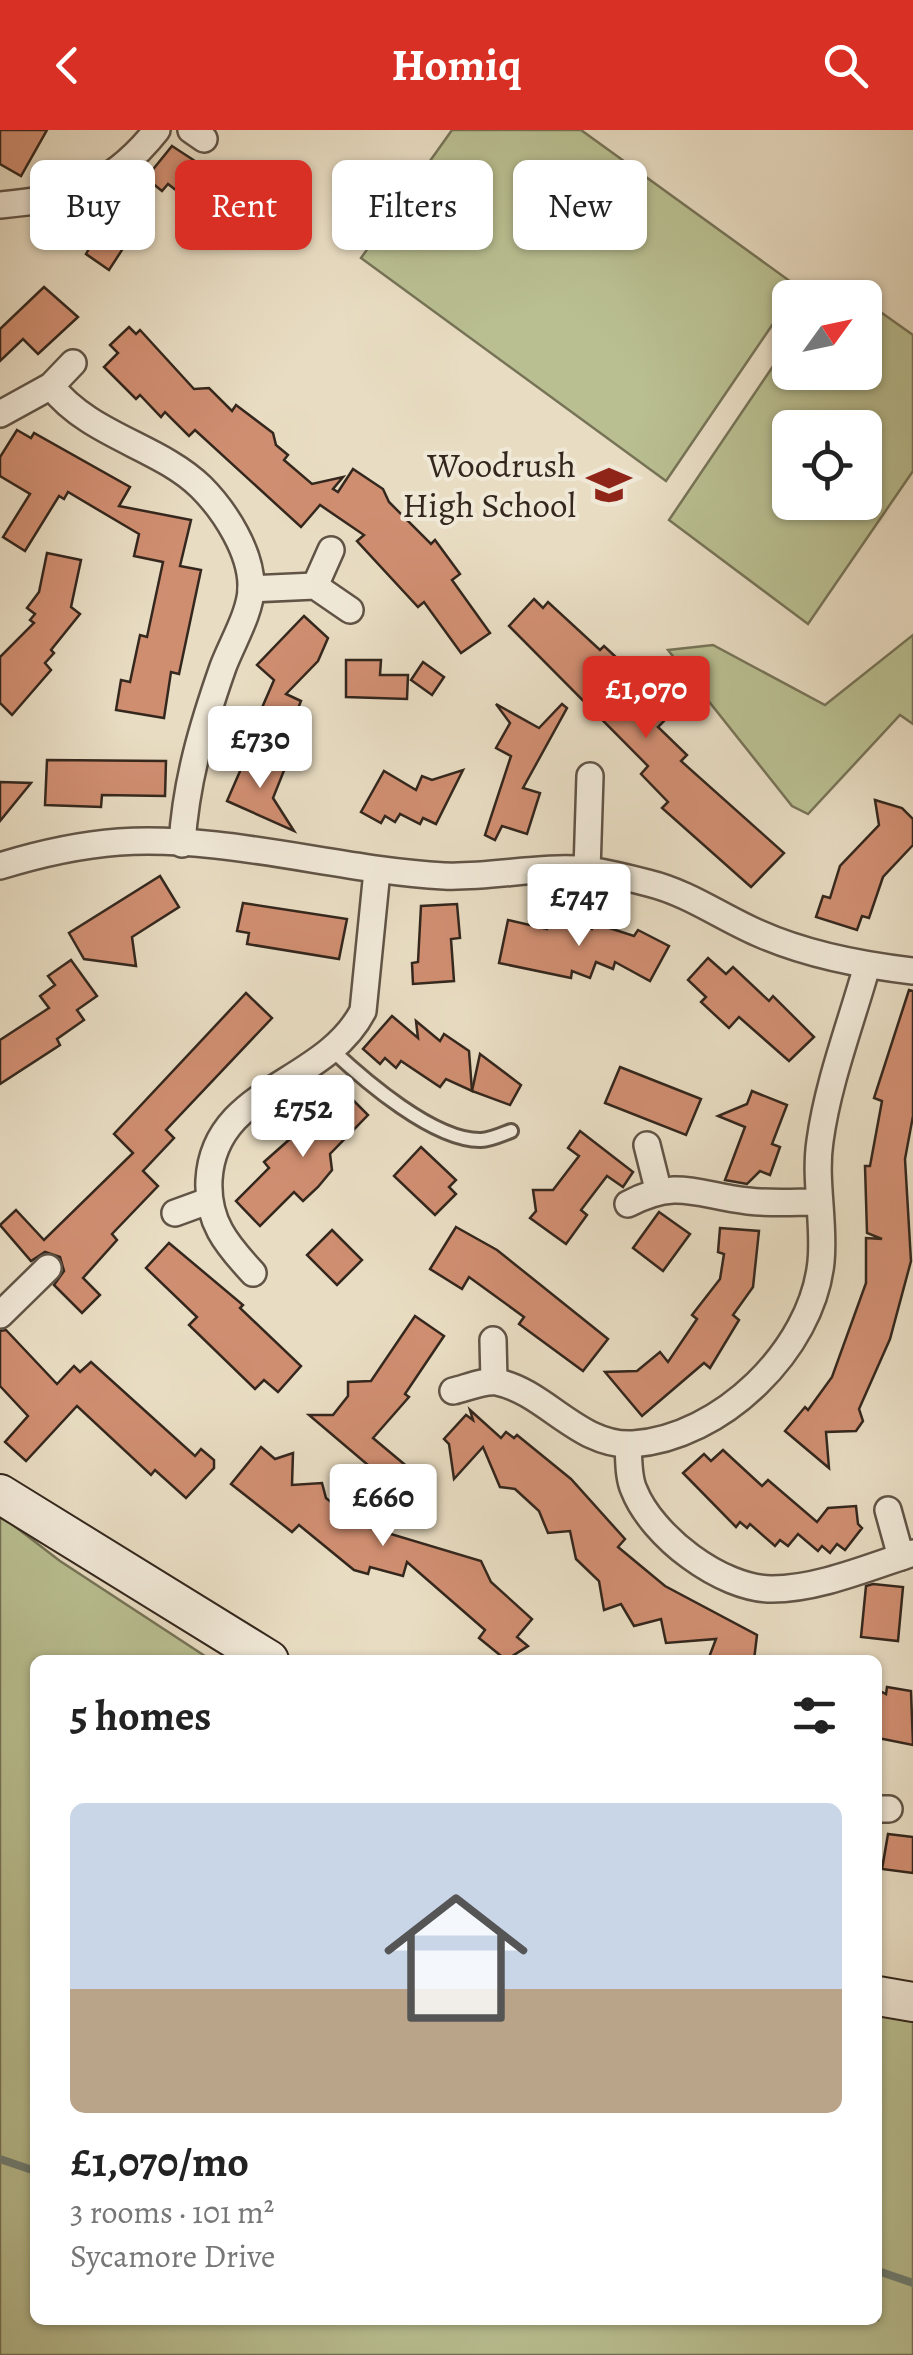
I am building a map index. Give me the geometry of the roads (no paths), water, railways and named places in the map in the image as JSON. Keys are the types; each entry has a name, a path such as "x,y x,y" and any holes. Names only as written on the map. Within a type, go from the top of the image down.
{"street":[{"path":"0,205 62,199 90,188 112,177 158,130"},
{"path":"0,414 51,386 73,363"},
{"path":"51,386 68,408 200,485 228,520 251,589 199,734 185,790 182,844"},
{"path":"315,586 331,550"},
{"path":"251,589 315,586 350,610"},
{"path":"587,870 590,776"},
{"path":"0,866 42,854 120,842 182,844 378,872 450,876 587,870 652,884 706,904 785,944 867,966 913,971"},
{"path":"253,1273 220,1233 208,1201 211,1156 229,1120 332,1050 352,1030 362,1011 378,872"},
{"path":"453,1391 494,1381 519,1390 591,1435 628,1444 674,1437 692,1429 718,1414 773,1365 809,1310 820,1267 819,1142 867,966"},
{"path":"646,1145 658,1188"},
{"path":"628,1204 658,1188 680,1187 749,1202 819,1202"},
{"path":"175,1212 208,1201"},
{"path":"0,1315 48,1268"},
{"path":"493,1340 494,1381"},
{"path":"628,1444 632,1487 652,1523 718,1571 743,1584 766,1589 798,1586 907,1555 888,1510"},
{"path":"0,1494 261,1655"},
{"path":"882,1997 913,2002"}],"lane":[{"path":"332,1050 369,1084 426,1122 480,1141 512,1131"}],"waterway":[{"path":"0,2159 30,2169"},
{"path":"882,2272 913,2283"}],"place":[{"name":"Woodrush High School","path":"609,485"}]}
